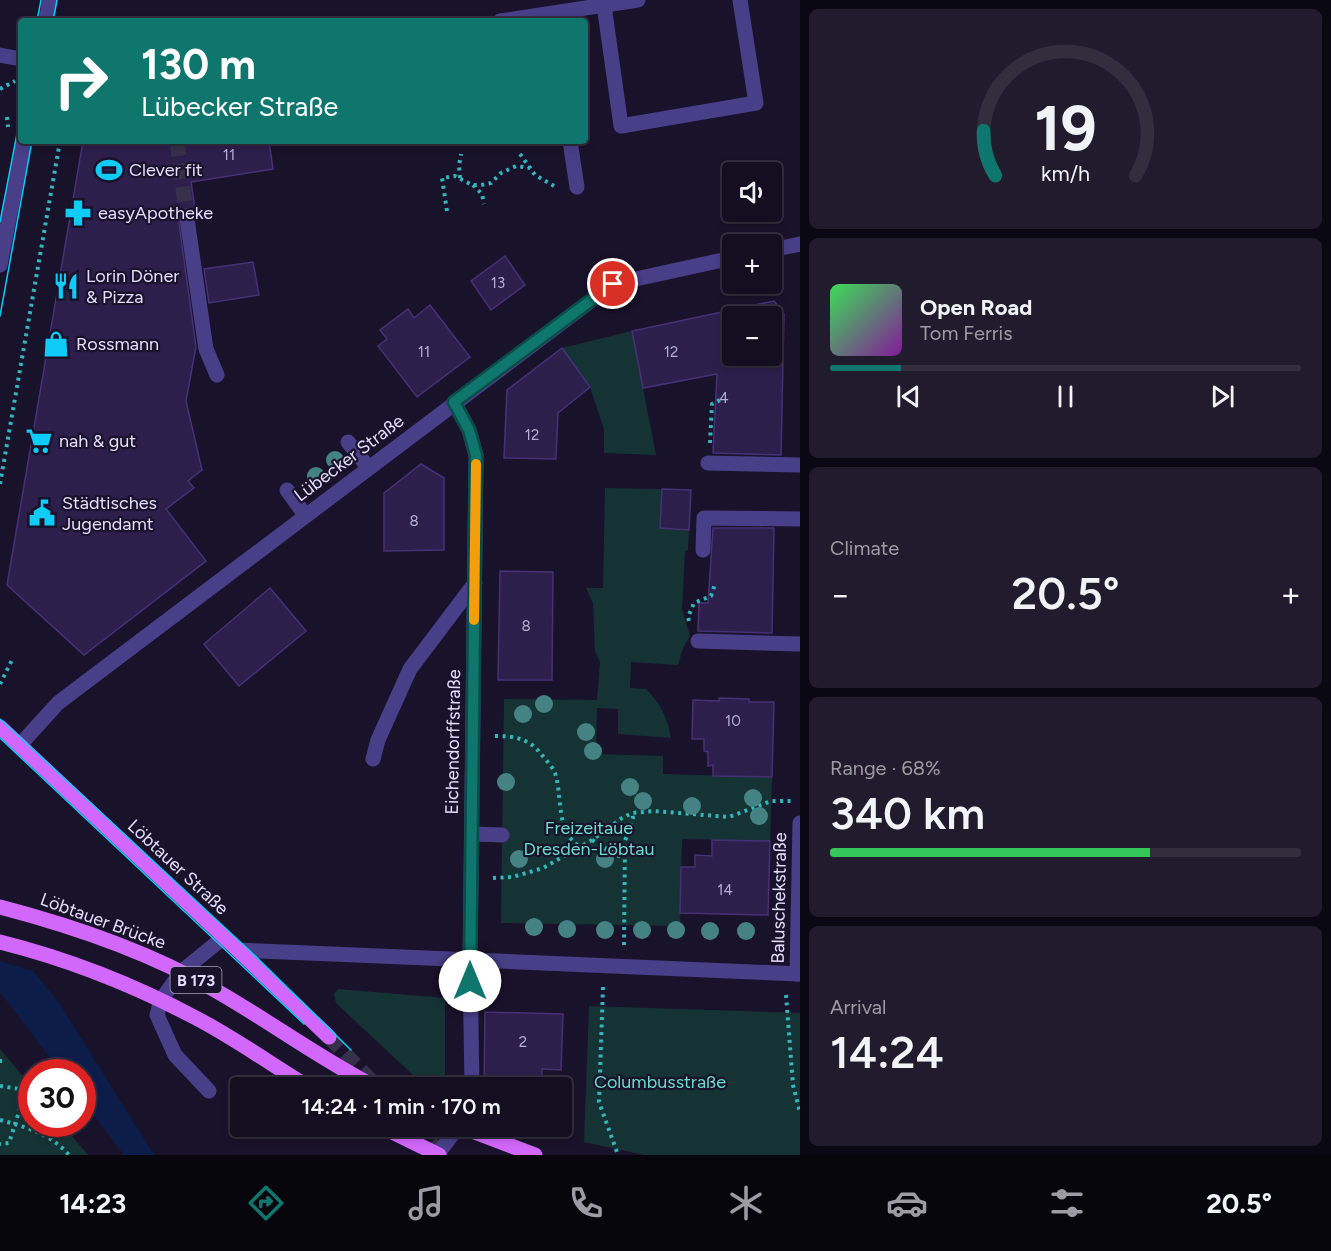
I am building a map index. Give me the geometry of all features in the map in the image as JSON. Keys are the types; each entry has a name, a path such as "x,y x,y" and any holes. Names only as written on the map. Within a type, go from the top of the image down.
{"main road":[{"name":"Löbtauer Straße","path":"0,727 328,1037"},
{"name":"Löbtauer Brücke","path":"0,907 90,934 163,964 210,987 359,1077"},
{"name":"B 173","path":"0,942 75,964 136,988 233,1039 293,1077"},
{"path":"404,1137 440,1154"},
{"path":"488,1137 535,1155"}],"street":[{"path":"47,18 50,0"},
{"path":"551,17 638,0"},
{"path":"604,5 621,126 756,103 740,0"},
{"path":"0,55 18,58"},
{"path":"0,266 23,144"},
{"path":"570,144 570,189"},
{"path":"188,219 206,349 217,375"},
{"path":"782,248 800,244"},
{"name":"Lübecker Straße","path":"20,746 58,703 613,284 722,260"},
{"name":"Eichendorffstraße","path":"454,402 469,430 476,455 470,960 472,1077"},
{"path":"348,442 368,467"},
{"path":"708,463 800,465"},
{"path":"287,490 305,515"},
{"path":"703,550 704,518 800,519"},
{"path":"373,759 378,740 410,669 475,583"},
{"path":"698,641 800,644"},
{"name":"Baluschekstraße","path":"794,974 800,823"},
{"path":"471,834 502,835"},
{"path":"209,1091 175,1055 157,1015 160,1000 181,972 224,937"},
{"path":"238,950 794,974"},
{"path":"440,1154 452,1137"}],"path":[{"path":"0,89 18,80"},
{"path":"0,484 59,144"},
{"path":"460,179 461,154"},
{"path":"520,154 535,175 570,189"},
{"path":"472,185 491,183 501,173 516,166 530,168"},
{"path":"447,211 442,178 455,176 472,185 482,194 484,204"},
{"path":"708,463 712,404 724,398"},
{"path":"698,641 692,632 688,617 694,603 711,596 715,584"},
{"path":"0,684 13,658"},
{"path":"473,736 516,736 538,750 555,774 563,823 568,836 580,847"},
{"path":"471,878 502,878 550,865 633,813 654,811 729,817 771,801 800,801"},
{"path":"623,966 625,841 633,813"},
{"path":"592,840 624,859"},
{"path":"604,965 599,1102 618,1155"},
{"path":"794,974 786,1013 793,1085 800,1112"},
{"path":"0,1086 26,1090 9,1143 0,1144"},
{"path":"0,1120 48,1137 69,1155"}],"green space":[{"path":"632,331 656,455 604,453 604,429 590,387 562,348"},
{"name":"Freizeitaue Dresden-Löbtau","path":"605,488 662,489 660,528 689,530 688,550 685,551 682,609 690,636 683,648 678,665 631,662 630,688 646,689 651,694 665,717 671,738 618,734 618,709 597,708 596,754 663,756 663,774 772,777 770,841 682,839 680,926 501,923 504,699 597,700 600,662 595,651 593,603 586,588 603,588"},
{"path":"338,989 445,998 445,1077 413,1075 336,1003 334,994"},
{"name":"Columbusstraße","path":"589,1006 800,1013 800,1155 644,1155 584,1142"},
{"path":"0,1049 18,1070 18,1137 73,1137 88,1155 0,1155"}],"water":[{"path":"0,930 59,1003 94,1059 51,1059 0,992"},
{"path":"96,1062 154,1155 124,1155 96,1118"}],"pier":[{"path":"0,927 15,941 39,973 0,961"}],"building":[{"path":"82,144 269,144 273,169 191,182 196,215 186,209 178,216 196,347 186,401 202,470 188,481 194,488 166,509 206,561 84,655 7,585"},
{"path":"505,256 525,285 491,310 471,281"},
{"path":"253,262 259,295 209,303 204,269"},
{"path":"774,301 778,306 750,306"},
{"path":"430,305 470,357 417,397 378,346 387,339 380,330 408,309 414,318"},
{"path":"782,311 784,314 781,455 713,453 717,374 643,388 632,331 722,312 722,366 782,366"},
{"path":"562,348 590,387 558,413 556,459 504,458 507,390"},
{"path":"421,464 444,478 444,550 384,551 384,493"},
{"path":"662,489 691,490 689,530 660,528"},
{"path":"713,528 774,528 772,633 698,631 699,603 708,603"},
{"path":"500,571 553,572 552,680 498,680"},
{"path":"270,588 306,631 239,686 204,644"},
{"path":"719,698 749,699 749,702 774,702 772,777 713,776 713,765 708,766 708,752 704,751 704,739 692,739 693,700 719,701"},
{"path":"712,840 770,841 768,915 680,913 681,867 695,867 695,855 712,856"},
{"path":"485,1012 563,1014 561,1070 542,1069 542,1077 484,1077"}],"tunnel":[{"path":"177,144 187,219"},
{"path":"329,1037 367,1077"},
{"path":"425,1137 439,1152"}],"tram line":[{"path":"38,18 41,0"},
{"path":"54,18 57,0"},
{"path":"0,222 18,129"},
{"path":"0,316 31,144"},
{"path":"0,719 249,950 351,1050"},
{"path":"0,738 304,1024"}],"slow traffic":[{"path":"474,620 476,464"}],"place":[{"name":"Clever fit","path":"109,170"},
{"name":"easyApotheke","path":"78,213"},
{"name":"Lorin Döner & Pizza","path":"66,286"},
{"name":"Rossmann","path":"56,344"},
{"name":"nah & gut","path":"39,441"},
{"name":"Städtisches Jugendamt","path":"42,513"}],"route":[{"path":"470,981 476,455 469,430 454,402 613,284"}]}
